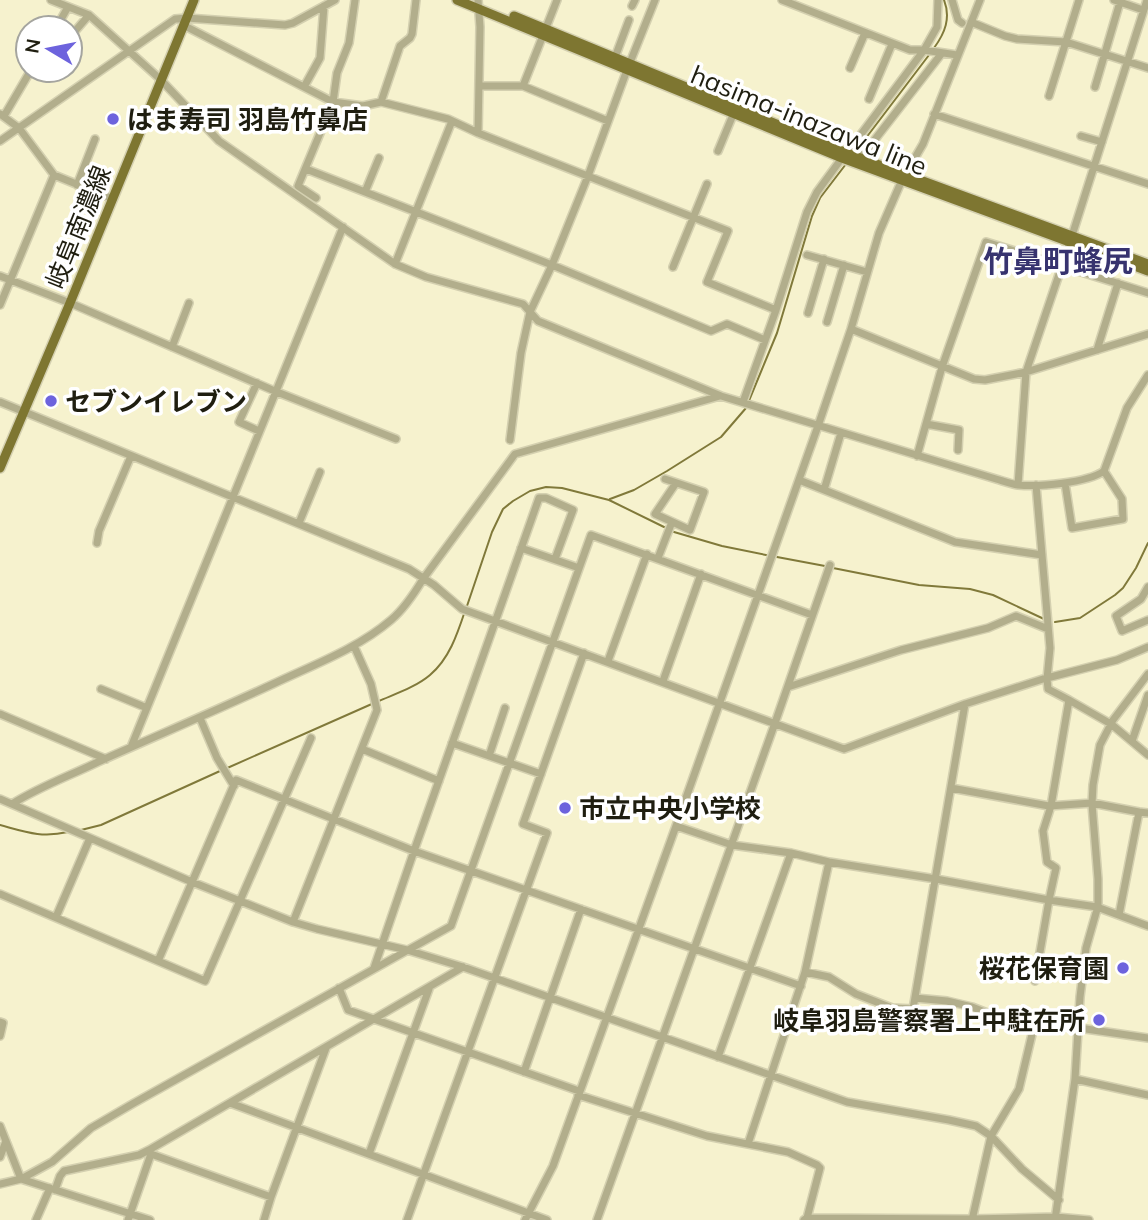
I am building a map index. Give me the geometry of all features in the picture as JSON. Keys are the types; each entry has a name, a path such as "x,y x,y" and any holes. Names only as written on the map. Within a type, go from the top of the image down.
{"main road":[{"name":"岐阜南濃線","path":"0,468 194,0"},
{"name":"hasima-inazawa line","path":"457,0 476,3 851,158 1071,239 1148,271"},
{"name":"hasima-inazawa line","path":"1071,239 1148,264"}],"street":[{"path":"51,0 89,15 160,79 219,141 394,264 426,277 523,304 538,321 721,396 1018,485 1036,485 1065,483 1097,476 1104,471 1127,408 1148,375"},
{"path":"185,22 285,25 335,0"},
{"path":"316,198 298,186 333,102 337,73 349,43 355,0"},
{"path":"381,102 400,46 412,34 416,0"},
{"path":"523,86 557,0"},
{"path":"510,440 521,353 530,312 588,176 654,0"},
{"path":"782,0 910,50 957,55"},
{"path":"746,403 807,212 817,192 851,158 932,51 937,27 938,0"},
{"path":"952,0 958,20 962,23"},
{"path":"527,1217 553,1166 676,826 818,426 851,329 879,233 904,177 923,144 980,0"},
{"path":"1049,96 1079,0"},
{"path":"1018,485 1026,372 1147,0"},
{"path":"1095,87 1117,1 1143,10"},
{"path":"476,3 480,27 478,133"},
{"path":"304,87 320,58 324,6"},
{"path":"64,14 68,7"},
{"path":"84,21 89,15"},
{"path":"0,141 175,19 333,102 363,106 381,102 452,121 728,232 707,282 776,310"},
{"path":"613,60 629,20"},
{"path":"971,22 1005,36 1066,42 1148,68"},
{"path":"850,68 865,33"},
{"path":"869,99 892,44"},
{"path":"851,158 856,141 932,51"},
{"path":"22,84 2,115 19,128 54,175 113,199"},
{"path":"480,86 523,86 608,121"},
{"path":"718,151 735,110"},
{"path":"934,114 1148,184"},
{"path":"394,264 452,121"},
{"path":"1081,136 1102,142"},
{"path":"76,185 95,139"},
{"path":"365,192 379,158"},
{"path":"306,169 552,265 711,331 727,324 765,340"},
{"path":"0,305 54,175"},
{"path":"673,267 707,184"},
{"path":"131,747 343,228"},
{"path":"917,456 942,367 986,242 1148,293"},
{"path":"807,255 867,272"},
{"path":"808,313 824,260"},
{"path":"827,322 844,265"},
{"path":"0,276 70,303 276,392 396,439"},
{"path":"1097,350 1118,284"},
{"path":"172,347 189,303"},
{"path":"851,329 942,367 974,379 985,380 1026,372 1148,334"},
{"path":"257,383 239,422 259,431"},
{"path":"12,804 29,793 200,718 354,646 391,620 411,599 515,454 721,396"},
{"path":"0,402 410,569 462,608 844,749 965,704 1117,660 1148,647"},
{"path":"926,424 959,430 958,450"},
{"path":"824,490 841,433"},
{"path":"97,543 99,531 131,456"},
{"path":"1065,483 1072,528 1123,519 1122,499 1104,471"},
{"path":"299,523 320,472"},
{"path":"665,479 704,492 690,530 655,514 676,483"},
{"path":"799,480 955,542 1042,555"},
{"path":"1036,485 1050,648 1048,689 1111,724 1148,755"},
{"path":"374,968 539,498 546,498 573,510 555,559"},
{"path":"658,558 672,522"},
{"path":"0,1184 22,1179 52,1162 91,1128 451,926 591,535 813,615"},
{"path":"522,548 579,568"},
{"path":"608,662 647,554"},
{"path":"597,1220 830,565"},
{"path":"663,681 701,574"},
{"path":"1148,587 1141,598 1116,616 1122,631 1148,620"},
{"path":"788,687 901,650 988,628 1016,615 1048,629"},
{"path":"293,922 377,710 371,684 354,646"},
{"path":"407,1220 547,833 523,824 584,653"},
{"path":"1056,1218 1074,1079 1086,948 1097,907 1093,785 1100,745 1111,724 1148,674"},
{"path":"101,689 147,708"},
{"path":"1132,741 1148,695"},
{"path":"1035,981 1056,868 1047,862 1043,831 1051,806 1069,699"},
{"path":"805,972 829,977 856,994 892,1008 913,1009 965,704"},
{"path":"489,756 505,708"},
{"path":"0,714 106,759"},
{"path":"200,718 217,758 234,786"},
{"path":"0,894 205,981 311,738"},
{"path":"452,743 541,774"},
{"path":"362,749 439,781"},
{"path":"158,961 236,780 414,851 801,986"},
{"path":"951,788 1051,806 1092,803 1148,813"},
{"path":"0,799 192,882 293,922 407,950 463,967 847,1102 976,1126 991,1136 1021,1169 1059,1200"},
{"path":"1119,915 1139,813"},
{"path":"676,826 732,845 1097,907 1148,926"},
{"path":"56,918 89,837"},
{"path":"718,1057 790,853"},
{"path":"748,1144 801,986 829,862"},
{"path":"524,1072 581,909"},
{"path":"36,1220 64,1171 150,1152 463,967"},
{"path":"339,988 348,1010 375,1020 635,1114 707,1136 788,1152 817,1165 820,1168 806,1219 1089,1220"},
{"path":"369,1154 429,988"},
{"path":"915,998 972,1007 1018,1025 1079,1028 1148,1038"},
{"path":"0,1022 4,1023 0,1036"},
{"path":"972,1220 991,1136 1019,1089 1034,1026"},
{"path":"264,1220 326,1048"},
{"path":"1074,1079 1148,1095 1148,1088"},
{"path":"230,1103 424,1174 527,1217 547,1220"},
{"path":"0,1126 22,1179 129,1217 150,1220"},
{"path":"0,1157 6,1141"},
{"path":"150,1152 271,1197"},
{"path":"129,1217 150,1152"}],"waterway":[{"path":"934,48 946,25 944,0"},
{"path":"856,151 929,55"},
{"path":"748,403 777,333 812,216 820,198 846,164"},
{"path":"610,499 634,490 721,437 746,408"},
{"path":"467,606 492,532 503,509 530,491 546,487 562,488 609,500 664,527"},
{"path":"674,532 766,555"},
{"path":"1055,622 1080,618 1115,595 1136,568 1148,543"},
{"path":"777,557 825,566"},
{"path":"833,568 919,585 970,589 993,595 1044,619"},
{"path":"379,701 418,683 437,669 452,646 465,611"},
{"path":"225,769 374,703"},
{"path":"81,830 101,825 220,771"},
{"path":"0,825 41,834 68,832"}],"place":[{"name":"はま寿司 羽島竹鼻店","path":"113,119"},
{"name":"セブンイレブン","path":"51,401"},
{"name":"市立中央小学校","path":"565,808"},
{"name":"桜花保育園","path":"1123,968"},
{"name":"岐阜羽島警察署上中駐在所","path":"1099,1020"}],"district":[{"name":"竹鼻町蜂尻","path":"1058,261"}]}
